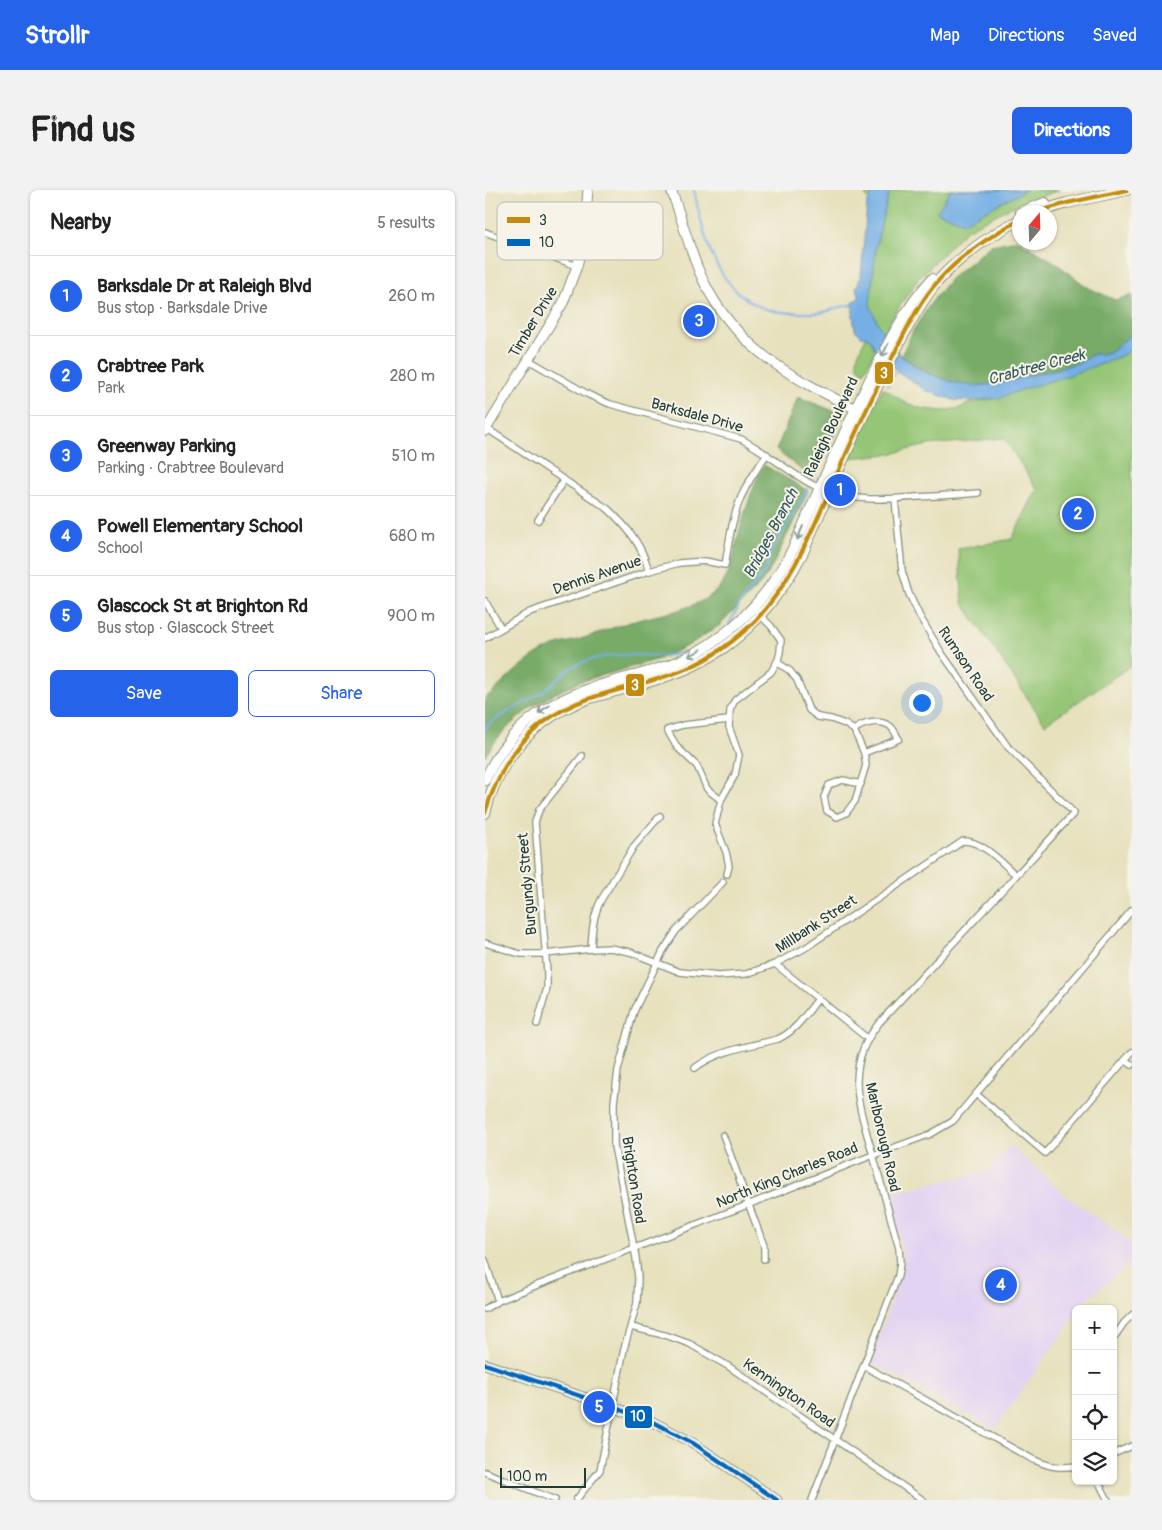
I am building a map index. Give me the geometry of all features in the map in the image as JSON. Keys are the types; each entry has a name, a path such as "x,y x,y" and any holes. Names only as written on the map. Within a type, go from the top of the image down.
{"main road":[{"name":"Raleigh Boulevard","path":"1041,205 1097,190"},
{"path":"1057,206 1127,190"},
{"name":"Raleigh Boulevard","path":"485,780 498,755 508,742 520,728 547,707 567,696 587,689 659,670 685,659 716,640 744,618 773,601 794,570 803,552 824,490 860,411 919,294 956,254 989,230 1012,217"},
{"name":"Raleigh Boulevard","path":"901,330 951,267 983,241 1012,224"},
{"name":"Raleigh Boulevard","path":"485,813 492,790 507,761 527,735 540,724 577,703 662,679 690,668 722,648 751,625 757,612"}],"street":[{"path":"671,190 689,246 703,280 718,307 734,327 759,352 783,370 860,411"},
{"path":"485,232 497,236"},
{"path":"561,260 577,266"},
{"name":"Timber Drive","path":"486,429 563,303 578,260"},
{"name":"Barksdale Drive","path":"527,360 589,395 609,404 741,439 767,454 797,476 824,490 848,498 870,500 978,493"},
{"path":"486,429 607,509 624,524 636,539 647,561 649,571"},
{"name":"Dennis Avenue","path":"485,638 530,612 649,571 679,563 705,561 725,565 732,526 741,498 749,481 767,454"},
{"path":"538,520 564,480"},
{"name":"Rumson Road","path":"895,499 903,571 909,594 920,617 941,652 1009,748 1074,813"},
{"path":"485,601 501,628"},
{"path":"727,874 729,866 726,852 715,824 721,800 735,776 739,756 729,727 730,710 735,700 771,672 780,652 781,640 771,626 757,612"},
{"path":"777,662 790,671 797,680 809,710 818,717 845,724 855,730 864,752 866,764 861,784 855,801 846,812 837,817 827,811 824,797 829,785 843,780 861,784"},
{"path":"721,800 707,789 697,766 677,747 667,730 683,724 729,720"},
{"path":"855,730 861,724 873,722 886,724 892,727 899,740 864,752"},
{"name":"Burgundy Street","path":"537,1024 547,988 535,822 539,810 582,756"},
{"name":"Marlborough Road","path":"812,1500 898,1276 901,1263 899,1248 873,1155 856,1081 859,1060 867,1038 1074,813"},
{"path":"591,949 596,909 634,846 661,816"},
{"name":"Millbank Street","path":"485,943 520,954 545,954 610,948 630,952 680,972 718,976 746,974 775,964 805,948 963,841 969,841 984,849 1016,875"},
{"name":"Brighton Road","path":"576,1500 600,1470 625,1349 637,1304 638,1278 614,1146 614,1103 618,1070 634,1011 657,962 676,931 723,882"},
{"name":"North King Charles Road","path":"485,1309 498,1301 633,1248 931,1134 953,1121 1132,910"},
{"path":"775,964 867,1038"},
{"path":"695,1068 705,1060 718,1055 787,1034 818,999"},
{"path":"976,1094 1045,1152 1132,1052"},
{"path":"1125,1060 1132,1065"},
{"path":"723,1135 764,1246 764,1260"},
{"path":"485,1260 498,1301"},
{"path":"1117,1333 1123,1323 1132,1315"},
{"name":"Kennington Road","path":"631,1327 668,1336 690,1344 728,1366 923,1500"},
{"path":"485,1364 653,1422 693,1443 777,1500"},
{"path":"863,1366 1032,1459 1052,1467 1072,1467"},
{"path":"1117,1452 1132,1446"},
{"path":"485,1472 555,1500"},
{"path":"1100,1485 1107,1500"}],"shaded area":[{"path":"1010,1146 1066,1196 1121,1234 1132,1248 1132,1261 1082,1305 1072,1305 1072,1320 995,1429 870,1362 903,1269 904,1261 889,1193 987,1172"}],"green space":[{"path":"863,190 1059,190 1017,205 1012,205 1012,207 966,230 919,278 897,310 864,372 859,368 857,358 868,331 868,310 878,208 867,198"},
{"path":"1012,241 1012,250 1034,250 1053,261 1087,287 1115,300 1132,295 1131,335 1109,352 1094,354 1080,362 1064,367 996,384 973,386 952,382 925,372 901,356 914,329 950,279 991,245"},
{"path":"1132,330 1132,665 1045,724 963,603 958,549 1012,539 1037,489 1004,438 928,445 889,454 850,458 883,388 906,403 923,409 943,411 960,408 967,404 996,398 1000,395 1107,362 1116,356"},
{"path":"798,397 839,413 842,418 813,479 776,450"},
{"path":"764,465 808,491 773,565 761,583 720,625 689,645 659,659 579,682 529,709 511,724 485,756 485,697 491,694 529,660 554,646 690,606 710,596 718,589 729,571 746,509"}],"water":[{"path":"874,190 892,190 889,194 876,248 870,305 879,326 901,356 925,372 952,382 973,386 996,384 1064,367 1080,362 1094,354 1109,352 1132,334 1132,349 1112,360 1000,398 971,401 954,400 927,391 897,371 874,348 871,340 861,336 855,330 853,302 859,298 856,288 861,277 867,204"},
{"path":"951,190 1026,190 964,222 937,212"}],"waterway":[{"path":"694,190 702,226 715,260 723,276 749,301 766,309 791,313 821,313 854,305"},
{"name":"Bridges Branch","path":"887,386 897,370"},
{"name":"Bridges Branch","path":"729,624 743,599 765,572 771,553 807,491 839,419"},
{"name":"Bridges Branch","path":"485,728 503,714 540,694 565,672 580,663 612,655 665,655 686,652"}],"transit line":[{"name":"3","path":"1057,206 1127,190"},
{"name":"3","path":"485,813 492,793 511,757 523,741 553,716 591,698 664,677 688,668 724,647 756,620 779,592 797,562 851,443 919,307 932,289 966,254 1012,224"},
{"name":"10","path":"485,1364 653,1422 693,1443 777,1500"}],"place":[{"name":"Greenway Parking","path":"699,321"},
{"name":"Barksdale Dr at Raleigh Blvd","path":"840,490"},
{"name":"Crabtree Park","path":"1078,514"},
{"name":"Powell Elementary School","path":"1001,1285"},
{"name":"Glascock St at Brighton Rd","path":"599,1407"}],"water label":[{"name":"Crabtree Creek","path":"1036,366"}]}
